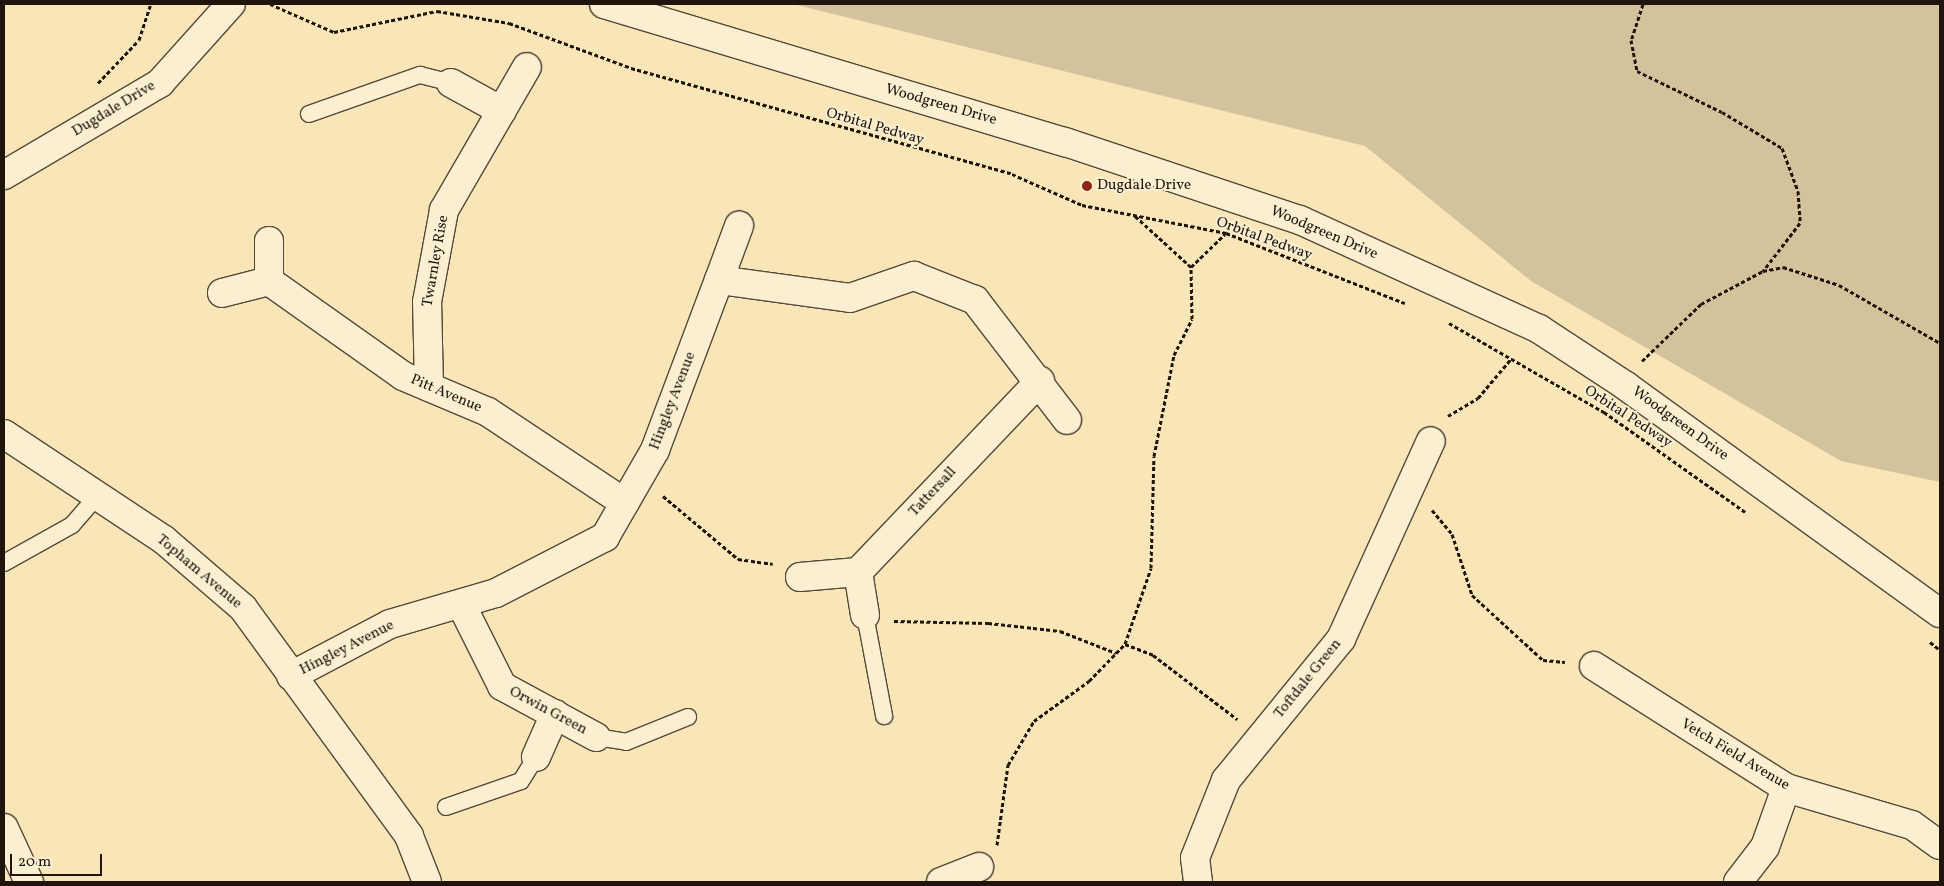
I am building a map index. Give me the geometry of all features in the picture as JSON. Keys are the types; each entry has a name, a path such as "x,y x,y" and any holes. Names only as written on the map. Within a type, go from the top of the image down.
{"street":[{"name":"Dugdale Drive","path":"4,175 160,83 231,4"},
{"name":"Woodgreen Drive","path":"604,4 1065,142 1300,220 1539,330 1626,386 1940,613"},
{"name":"Twarnley Rise","path":"429,387 427,302 444,210 527,67"},
{"path":"451,82 502,110"},
{"name":"Hingley Avenue","path":"291,676 390,624 496,593 605,537 656,450 739,226"},
{"path":"222,293 269,281 269,241"},
{"path":"719,280 850,298 914,276 975,300 1040,381 1067,420"},
{"name":"Pitt Avenue","path":"269,281 404,376 488,412 625,503"},
{"name":"Tattersall","path":"858,572 1040,381"},
{"name":"Topham Avenue","path":"4,434 96,497 164,540 243,608 408,836 427,882"},
{"name":"Toftdale Green","path":"1198,882 1195,858 1226,780 1341,639 1430,441"},
{"path":"800,577 858,572 865,614"},
{"name":"Orwin Green","path":"461,604 502,686 596,737"},
{"name":"Vetch Field Avenue","path":"1594,666 1786,788 1912,825 1940,845"},
{"path":"536,757 554,714"},
{"path":"1738,882 1765,847 1786,788"},
{"path":"4,828 29,882"},
{"path":"942,882 988,859"}],"lane":[{"path":"309,114 420,75 451,82"},
{"path":"4,563 72,525 96,497"},
{"path":"865,614 884,716"},
{"path":"596,737 626,742 688,717"},
{"path":"446,808 522,781 536,757"}],"path":[{"path":"89,90 118,66 139,40 151,4"},
{"name":"Orbital Pedway","path":"270,4 334,32 437,11 509,23 631,68 1012,174 1082,205 1226,233 1413,306"},
{"path":"1643,4 1631,40 1637,71 1722,112 1782,148 1798,191 1800,223 1763,271"},
{"path":"988,859 1008,764 1034,721 1089,681 1125,644 1151,568 1154,456 1174,355 1192,319 1191,267 1134,215"},
{"path":"1191,267 1226,233"},
{"path":"1604,412 1626,386 1647,353 1701,304 1763,271 1783,267 1839,285 1940,343"},
{"name":"Orbital Pedway","path":"1446,322 1604,412 1754,518"},
{"path":"1430,441 1447,417 1478,398 1512,359"},
{"path":"640,476 738,559 785,566 800,577"},
{"path":"1411,484 1452,534 1472,595 1543,660 1594,666"},
{"path":"865,614 921,625 988,623 1060,631 1116,653"},
{"path":"1923,637 1940,650"},
{"path":"1125,644 1153,655 1261,737"}],"shaded area":[{"path":"793,4 1940,4 1940,482 1841,461 1531,281 1365,146"}],"place":[{"name":"Dugdale Drive","path":"1087,186"}]}
